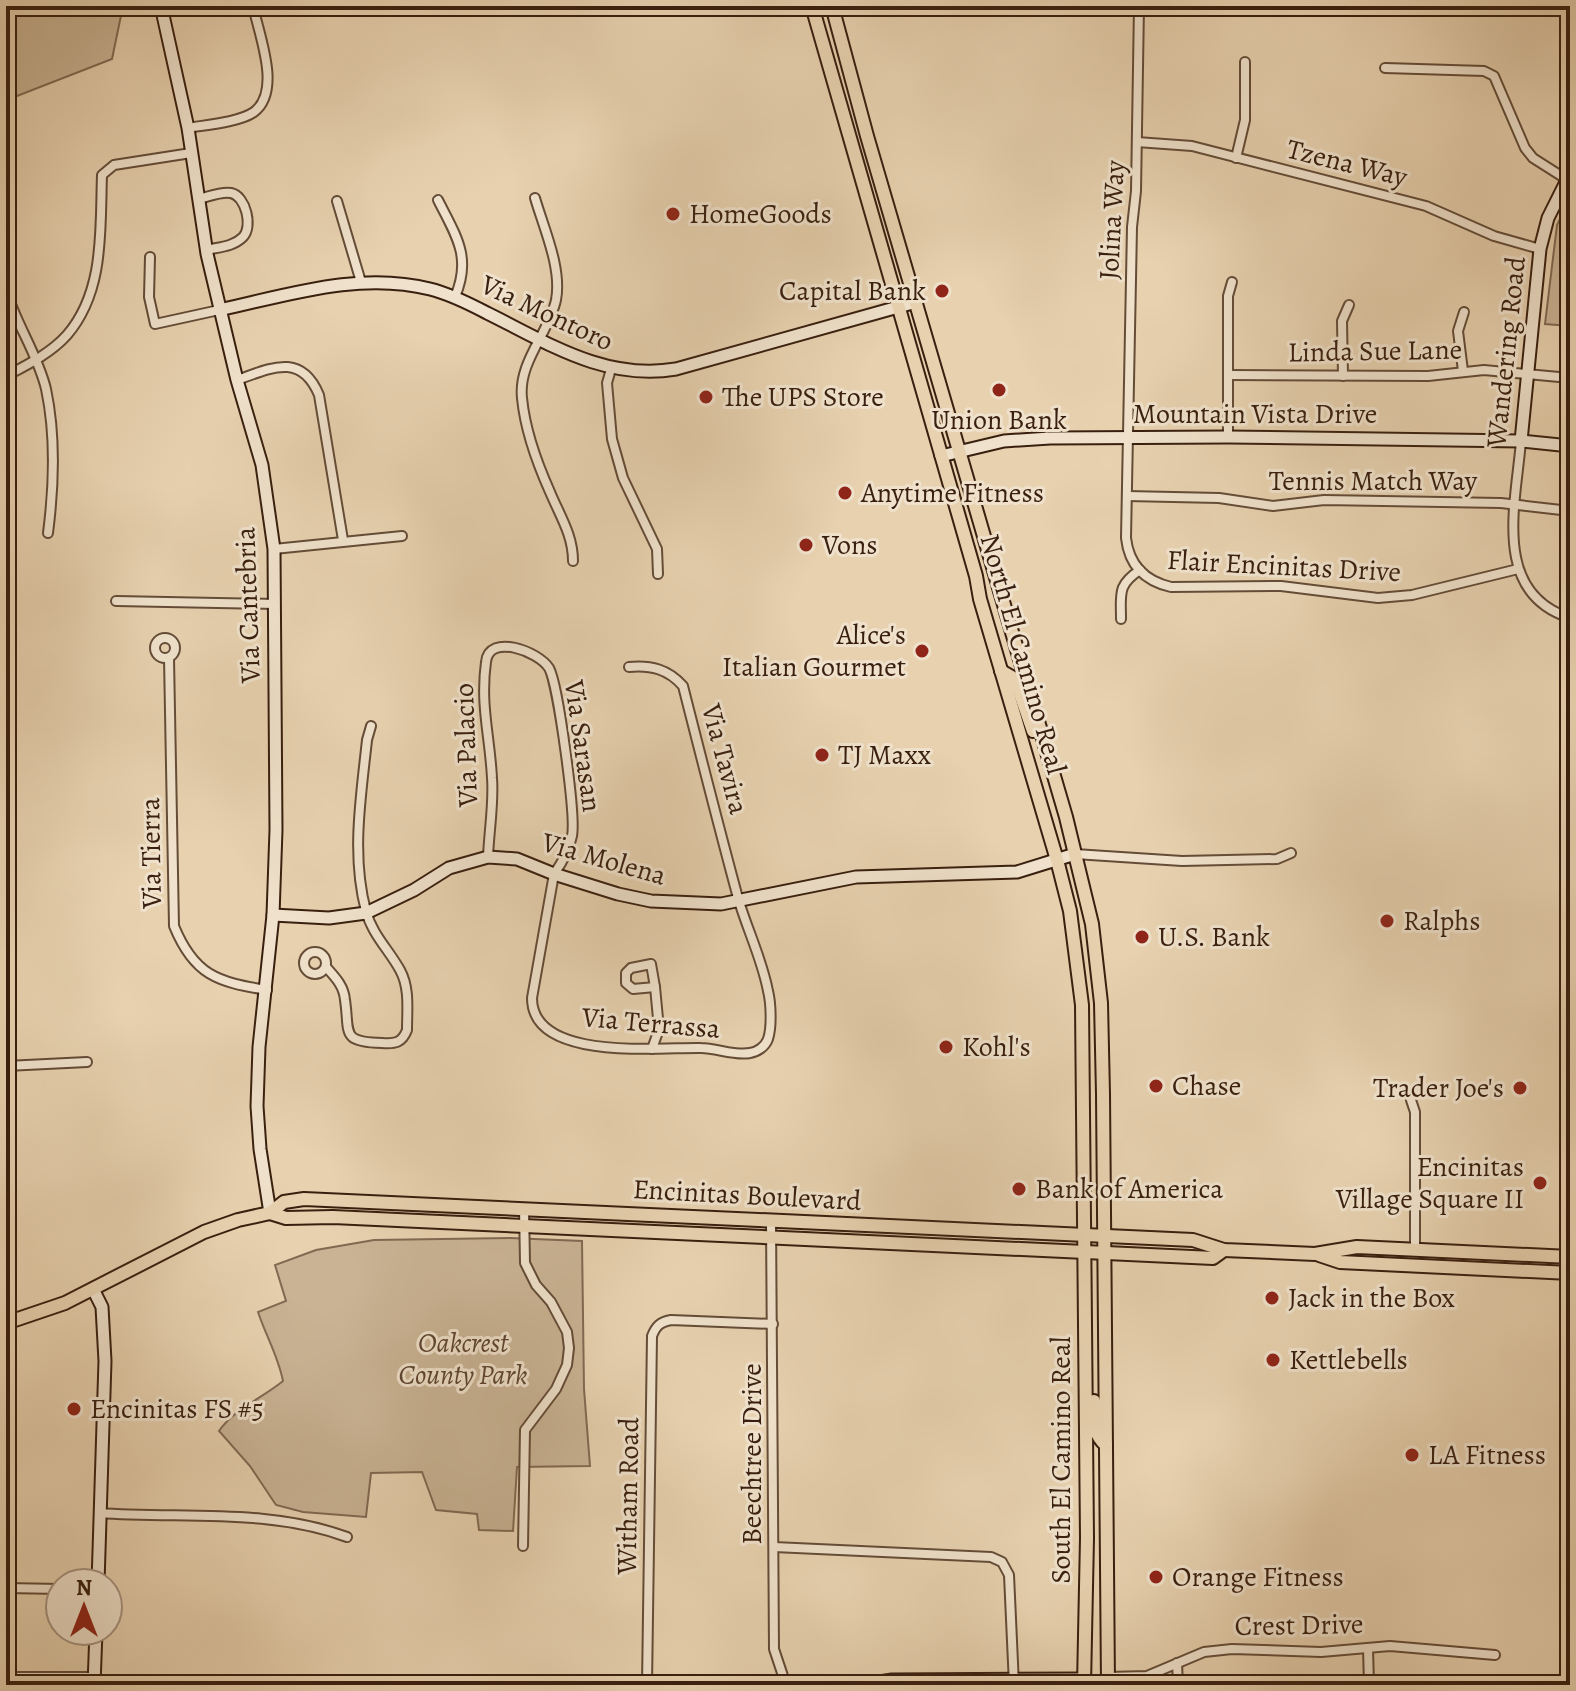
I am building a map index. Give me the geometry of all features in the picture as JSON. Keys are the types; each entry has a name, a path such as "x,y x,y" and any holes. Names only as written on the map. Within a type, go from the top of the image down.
{"main road":[{"name":"North El Camino Real","path":"812,6 1067,899 1082,1005 1084,1235"},
{"name":"North El Camino Real","path":"832,6 1044,742 1092,924 1101,1003 1105,1236"},
{"path":"844,119 852,125 866,166 879,177"},
{"path":"1001,671 1015,679 1033,731 1044,742"},
{"path":"1067,899 1075,913 1084,968 1098,979"},
{"path":"1082,1005 1089,1011 1091,1049 1103,1056"},
{"name":"Encinitas Boulevard","path":"6,1323 65,1303 204,1232 270,1213 284,1202 304,1199 1193,1240 1224,1250 1315,1254 1357,1247 1570,1257"},
{"name":"Encinitas Boulevard","path":"270,1213 286,1218 333,1217 1213,1258 1224,1250"},
{"path":"851,1241 855,1232 895,1233 916,1226"},
{"name":"South El Camino Real","path":"1084,1235 1087,1683"},
{"name":"South El Camino Real","path":"1105,1236 1108,1681"},
{"name":"Encinitas Boulevard","path":"1315,1254 1340,1262 1570,1273"},
{"path":"1086,1382 1094,1394 1098,1439 1106,1445"}],"street":[{"name":"Via Cantebria","path":"161,6 188,128 206,250 237,380 262,465 274,549 273,915 259,1047 257,1106 270,1213"},
{"path":"188,128 247,115 264,102 269,77 253,6"},
{"name":"Jolina Way","path":"1129,436 1139,6"},
{"path":"1236,158 1245,120 1245,62"},
{"path":"1385,68 1484,71 1494,76 1525,148 1533,158 1568,177"},
{"name":"Tzena Way","path":"1137,142 1192,146 1426,206 1494,236 1540,249"},
{"path":"6,376 35,360 65,337 80,318 98,262 104,171 114,165 191,153"},
{"name":"Wandering Road","path":"1518,569 1513,541 1515,504 1540,249 1548,218 1568,177"},
{"path":"198,199 229,192 239,197 247,219 244,236 232,245 206,250"},
{"path":"535,198 557,284 553,310 526,367 522,401 536,458 571,538 573,561"},
{"path":"438,200 462,248 462,281 455,297"},
{"path":"337,201 361,282"},
{"name":"Via Montoro","path":"150,257 149,297 155,324 361,282 407,284 455,297 540,339 611,369 642,373 676,369 916,302"},
{"path":"1228,437 1228,296 1232,282"},
{"path":"6,290 46,388 53,460 48,533"},
{"path":"1343,376 1342,321 1349,305"},
{"path":"1463,371 1458,331 1464,312"},
{"path":"237,380 283,366 293,367 313,380 319,395 343,540"},
{"path":"611,369 607,383 612,439 623,478 657,549 658,574"},
{"name":"Linda Sue Lane","path":"1228,375 1428,376 1484,370 1570,378"},
{"name":"Mountain Vista Drive","path":"941,456 1004,441 1129,436 1521,441 1570,446"},
{"name":"Flair Encinitas Drive","path":"1129,436 1127,550 1131,561 1158,584 1171,587 1281,586 1378,598 1412,595 1518,569"},
{"name":"Tennis Match Way","path":"1127,496 1219,498 1273,506 1324,500 1515,504 1570,511"},
{"path":"274,549 402,536"},
{"path":"1518,569 1534,596 1547,608 1570,618"},
{"path":"1121,619 1122,585 1140,570"},
{"path":"116,601 275,604"},
{"name":"Via Palacio","path":"488,857 493,779 483,715 486,658 493,649 507,647"},
{"name":"Via Sarasan","path":"507,647 537,655 551,672 573,801 572,836 563,862 554,874"},
{"name":"Via Tierra","path":"169,658 174,926 184,950 205,970 236,985 267,990"},
{"name":"Via Tavira","path":"629,667 644,665 662,670 673,674 683,686 739,902"},
{"path":"326,967 338,981 345,997 346,1030 351,1037 362,1042 393,1044 405,1037 406,985 366,913 356,849 371,726"},
{"path":"1075,854 1191,861 1277,859 1291,853"},
{"name":"Via Molena","path":"273,915 329,918 366,913 414,890 449,868 488,857 517,859 618,894 677,904 739,902 856,877 1017,872 1075,854"},
{"name":"Via Terrassa","path":"554,874 532,1009 547,1029 582,1046 705,1048 753,1053 762,1047 768,1038 768,990 739,902"},
{"path":"652,1049 659,1029 655,987"},
{"path":"6,1066 87,1062"},
{"path":"1411,1100 1415,1112 1415,1250"},
{"path":"523,1546 525,1430 556,1389 567,1365 569,1348 567,1332 525,1263 524,1208"},
{"name":"Beechtree Drive","path":"771,1221 774,1649 786,1685"},
{"path":"93,1289 102,1307 105,1361 98,1567"},
{"name":"Witham Road","path":"647,1685 652,1336 655,1327 662,1321 671,1320 773,1324"},
{"path":"99,1513 271,1518 324,1528 347,1537"},
{"path":"774,1547 991,1557 1002,1562 1009,1575 1014,1682"},
{"path":"6,1588 44,1589"},
{"name":"Crest Drive","path":"1108,1681 1163,1672 1204,1652 1232,1649 1321,1652 1390,1646 1495,1655"},
{"path":"6,1677 94,1681 95,1647"},
{"path":"1368,1648 1369,1685"},
{"path":"1177,1663 1178,1685"},
{"path":"860,1685 892,1680 1087,1683"}],"green space":[{"path":"6,6 123,6 112,59 17,96 6,77"},
{"path":"1570,199 1570,326 1545,324 1557,225"},
{"name":"Oakcrest County Park","path":"510,1238 582,1241 584,1389 590,1466 517,1467 513,1531 479,1530 477,1514 436,1510 422,1472 371,1473 366,1517 303,1512 276,1505 250,1466 219,1431 240,1410 283,1381 258,1312 286,1301 275,1265 316,1250 374,1240"}],"place":[{"name":"HomeGoods","path":"673,214"},
{"name":"Capital Bank","path":"942,291"},
{"name":"Union Bank","path":"999,390"},
{"name":"The UPS Store","path":"706,397"},
{"name":"Anytime Fitness","path":"845,493"},
{"name":"Vons","path":"806,545"},
{"name":"Alice's Italian Gourmet","path":"922,651"},
{"name":"TJ Maxx","path":"822,755"},
{"name":"Ralphs","path":"1387,921"},
{"name":"U.S. Bank","path":"1142,937"},
{"name":"Kohl's","path":"946,1047"},
{"name":"Chase","path":"1156,1086"},
{"name":"Trader Joe's","path":"1520,1088"},
{"name":"Encinitas Village Square II","path":"1540,1183"},
{"name":"Bank of America","path":"1019,1189"},
{"name":"Jack in the Box","path":"1272,1298"},
{"name":"Kettlebells","path":"1273,1360"},
{"name":"Encinitas FS #5","path":"74,1409"},
{"name":"LA Fitness","path":"1412,1455"},
{"name":"Orange Fitness","path":"1156,1577"}]}
